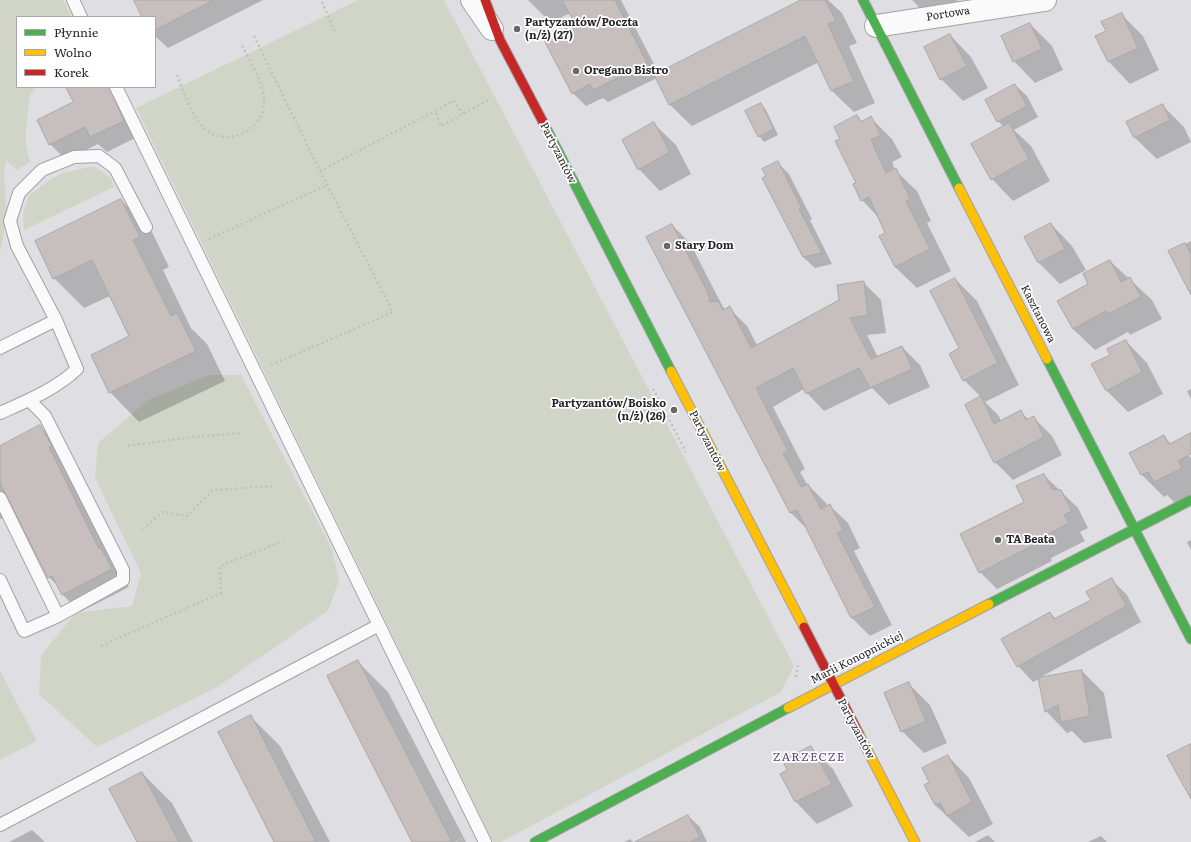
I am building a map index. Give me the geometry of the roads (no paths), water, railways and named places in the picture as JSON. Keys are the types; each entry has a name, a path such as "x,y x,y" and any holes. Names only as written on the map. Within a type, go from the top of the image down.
{"street":[{"name":"Partyzantów","path":"472,0 500,40"},
{"name":"Partyzantów","path":"485,0 500,40 915,842"},
{"name":"Kasztanowa","path":"863,0 1191,639"},
{"name":"Portowa","path":"876,26 1045,0"},
{"name":"Marii Konopnickiej","path":"535,842 833,684 1191,500"}],"lane":[{"path":"73,0 81,16"},
{"path":"116,88 485,842"},
{"path":"0,413 29,400 68,377 77,368 56,320 17,246 10,221 19,193 42,170 74,157 99,156 115,168 146,227"},
{"path":"0,348 56,320"},
{"path":"0,580 24,631 58,616 123,580 123,570 45,416 29,400"},
{"path":"0,498 58,616"},
{"path":"0,825 379,625"}],"place":[{"name":"Partyzantów/Poczta (n/ż) (27)","path":"517,29"},
{"name":"Oregano Bistro","path":"576,71"},
{"name":"Stary Dom","path":"667,246"},
{"name":"Partyzantów/Boisko (n/ż) (26)","path":"674,410"},
{"name":"TA Beata","path":"998,540"}],"district":[{"name":"ZARZECZE","path":"809,757"}]}
